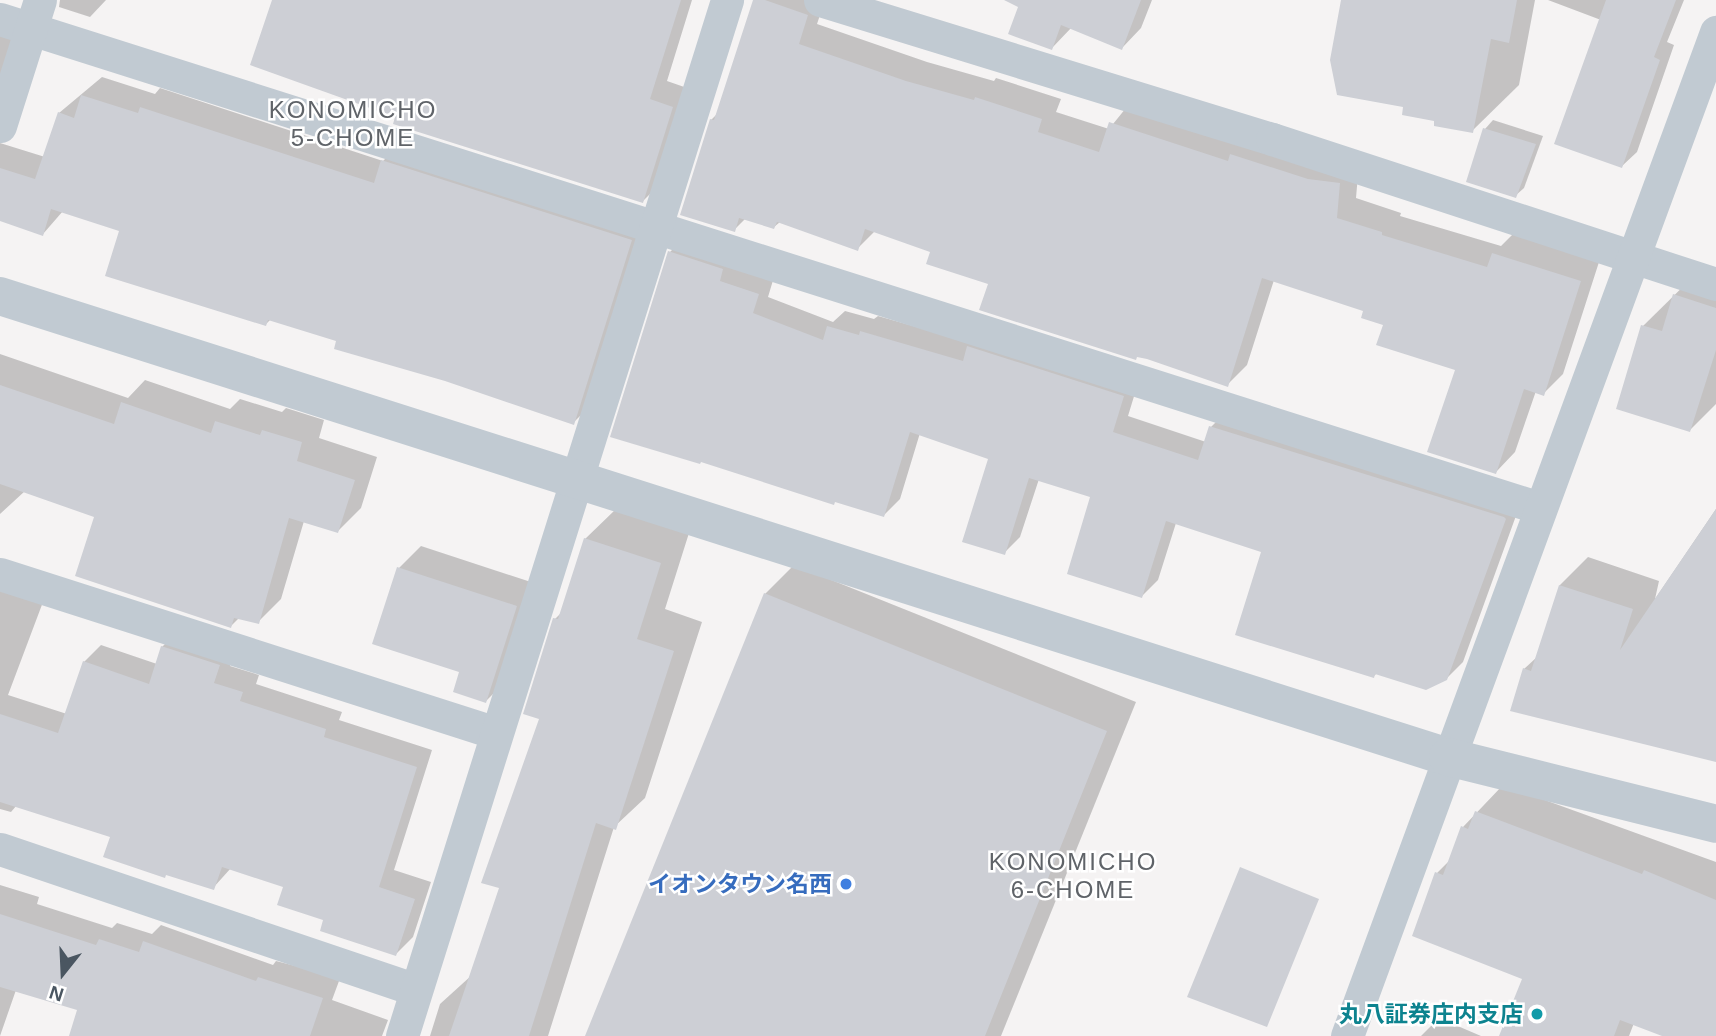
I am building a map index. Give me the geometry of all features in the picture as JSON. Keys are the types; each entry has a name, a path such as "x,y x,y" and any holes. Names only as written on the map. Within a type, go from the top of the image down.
{"street":[{"path":"402,1036 414,989 727,0"},
{"path":"820,0 1272,139 1716,284"},
{"path":"0,126 24,16 656,228 1541,508"},
{"path":"1347,1036 1716,32"},
{"path":"0,296 1448,757 1716,824"},
{"path":"0,574 496,733"},
{"path":"0,849 414,989"}],"building":[{"path":"272,0 681,0 650,99 673,107 643,203 393,124 395,117 250,65"},
{"path":"753,0 765,0 808,15 799,44 906,81 974,100 975,97 1042,119 1038,132 1099,152 1109,122 1228,161 1230,154 1308,179 1340,183 1337,218 1382,232 1382,235 1487,267 1492,253 1581,281 1544,396 1524,389 1496,474 1427,452 1455,370 1376,345 1383,325 1361,318 1363,311 1262,278 1228,387 1147,359 1137,357 1136,360 979,310 988,284 926,264 930,252 865,229 858,251 777,222 774,229 739,218 735,232 680,215 710,119 714,120"},
{"path":"1004,0 1141,0 1122,50 1061,25 1052,50 1008,34 1018,7"},
{"path":"1341,0 1517,0 1509,43 1491,39 1473,133 1434,126 1434,121 1402,115 1403,107 1337,95 1330,60"},
{"path":"1606,0 1676,0 1654,57 1660,60 1622,168 1554,144"},
{"path":"81,95 138,113 140,107 374,183 381,160 632,240 574,425 445,381 334,349 336,341 268,320 266,326 105,276 119,231 51,209 43,236 0,221 0,168 35,179 58,112 74,118"},
{"path":"1483,128 1536,144 1516,198 1466,182"},
{"path":"668,251 723,269 720,281 759,294 753,313 823,340 827,326 859,335 860,331 963,361 967,346 1124,396 1113,432 1198,460 1209,426 1504,517 1506,519 1447,680 1426,690 1375,674 1374,678 1235,635 1261,552 1166,521 1142,598 1067,574 1090,497 1029,478 1005,555 962,542 988,459 910,432 884,517 835,502 834,505 701,462 700,464 610,437"},
{"path":"1673,294 1716,308 1716,350 1690,432 1616,409 1641,325 1662,331"},
{"path":"0,385 114,424 121,402 211,433 215,421 260,435 262,430 302,442 297,461 355,480 338,533 289,518 259,624 234,618 231,628 75,576 94,517 0,484"},
{"path":"1716,509 1716,762 1510,711 1523,668 1531,671 1559,585 1633,609 1620,650"},
{"path":"584,538 661,563 637,639 674,651 616,830 596,823 529,1036 449,1036 499,888 481,883 539,719 523,714 553,618 558,619"},
{"path":"397,567 517,606 486,703 453,692 459,672 372,644"},
{"name":"イオンタウン名西","path":"764,593 1107,731 985,1036 585,1036"},
{"path":"161,646 220,665 214,683 243,692 240,701 326,729 324,737 417,767 379,887 415,899 396,956 320,931 323,920 277,905 283,887 222,867 214,890 166,875 165,878 103,857 110,837 0,802 0,714 58,733 83,661 149,684"},
{"path":"1475,811 1642,874 1644,870 1716,900 1716,1036 1662,1036 1620,1020 1614,1036 1499,1036 1522,979 1412,936 1435,872 1443,875 1461,826 1468,829"},
{"path":"1240,867 1319,899 1267,1027 1187,997"},
{"path":"0,914 96,945 99,939 139,952 143,941 256,981 258,977 323,998 310,1036 69,1036 77,1010 0,987"}],"place":[{"name":"イオンタウン名西","path":"846,884"},
{"name":"丸八証券庄内支店","path":"1537,1014"}],"district":[{"name":"KONOMICHO 5-CHOME","path":"353,124"},
{"name":"KONOMICHO 6-CHOME","path":"1073,876"}]}
